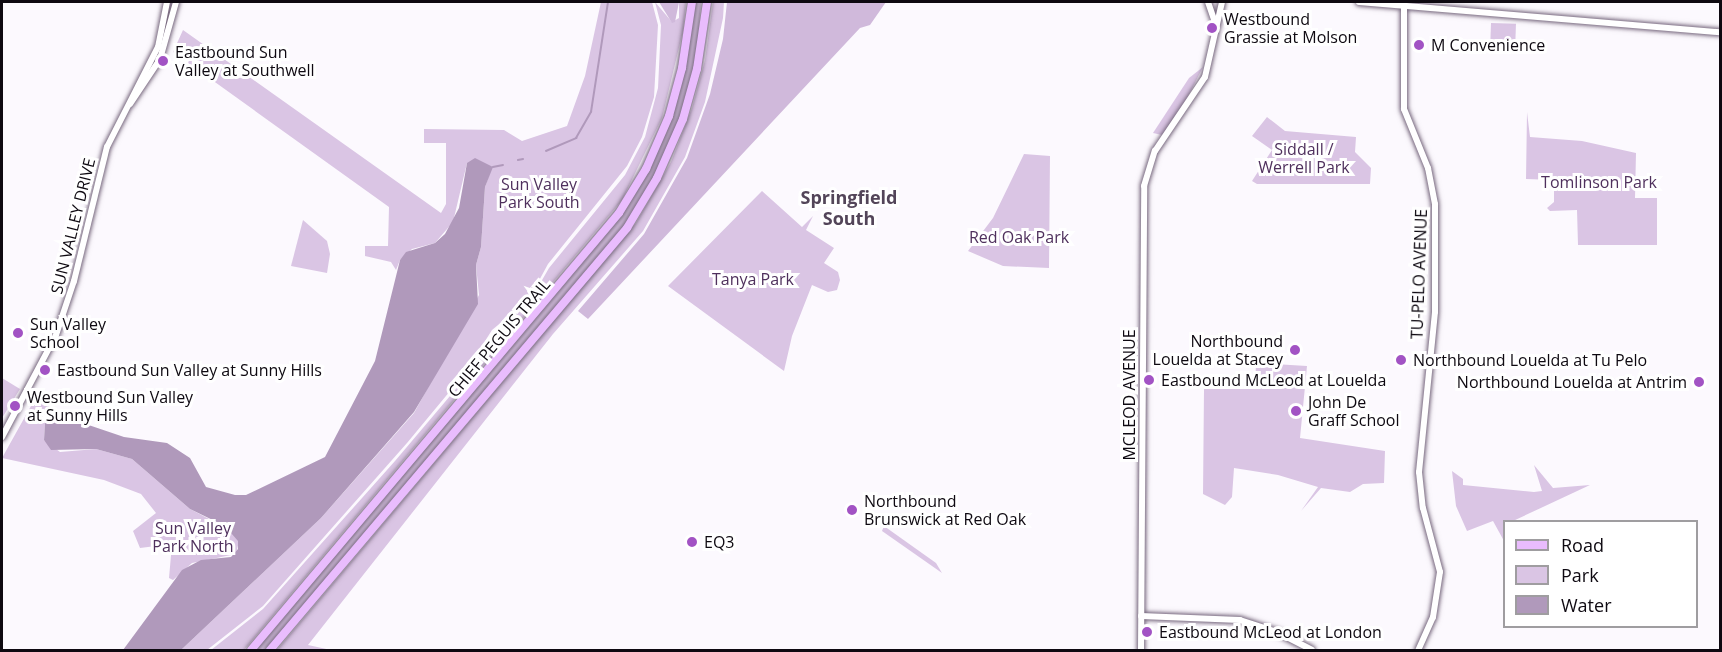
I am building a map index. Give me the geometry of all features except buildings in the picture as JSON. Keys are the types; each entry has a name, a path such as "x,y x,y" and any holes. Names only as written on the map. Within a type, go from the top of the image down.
{"main road":[{"name":"CHIEF PEGUIS TRAIL","path":"250,651 619,213 649,162 669,116 682,68 692,2"},
{"name":"CHIEF PEGUIS TRAIL","path":"270,651 627,228 657,178 683,119 697,69 706,2"}],"street":[{"name":"SUN VALLEY DRIVE","path":"2,437 56,335 74,281 97,179 121,117 158,47 166,2"},
{"name":"SUN VALLEY DRIVE","path":"121,117 160,59 176,2"},
{"path":"1208,2 1216,25"},
{"name":"MCLEOD AVENUE","path":"1141,651 1143,194 1150,164 1160,144 1202,84 1212,54 1222,2"},
{"path":"1359,2 1720,32"},
{"name":"TU-PELO AVENUE","path":"1404,5 1404,109 1428,168 1435,204 1435,312 1419,472 1423,508 1440,572 1433,617 1418,651"},
{"path":"1141,616 1240,620 1277,632 1312,651"}],"green space":[{"name":"Sun Valley Park South","path":"601,2 652,2 658,25 654,97 642,137 627,166 548,264 529,299 492,330 465,373 407,443 263,606 207,650 181,650 321,518 414,413 479,295 476,265 481,247 485,187 492,167 467,163 453,222 435,243 412,249 400,260 396,270 391,262 365,256 365,246 388,246 389,207 173,52 183,30 441,213 446,204 446,143 424,143 424,129 504,130 522,141 567,126 585,76"},
{"path":"655,2 672,22 679,18 679,2 686,2 683,31 662,118 622,200 244,650 211,650 263,609 395,461 461,383 494,332 530,301 549,268 625,175 645,137 658,88 661,25"},
{"path":"695,2 701,2 696,61 682,112 659,169 623,228 266,650 254,650 617,221 631,200 684,74"},
{"path":"713,2 724,2 723,18 705,102 685,157 643,231 553,334 308,645 331,650 277,650 636,223 671,162 692,108 705,60"},
{"path":"1491,23 1516,24 1515,49 1490,48"},
{"path":"1203,67 1182,108 1162,135 1153,133 1189,78"},
{"name":"Tomlinson Park","path":"1527,112 1530,137 1582,141 1636,153 1635,198 1657,198 1657,245 1578,245 1577,210 1550,211 1547,208 1554,202 1554,180 1526,179"},
{"name":"Siddall / Werrell Park","path":"1267,117 1285,131 1356,137 1355,152 1371,168 1370,184 1257,184 1252,181 1272,150 1252,136"},
{"name":"Red Oak Park","path":"1024,154 1050,156 1049,268 1003,266 968,251 993,218"},
{"name":"Tanya Park","path":"762,191 802,227 813,216 806,230 834,248 824,263 838,272 840,280 837,290 828,292 812,285 792,336 784,371 668,286"},
{"path":"303,220 327,241 330,254 327,273 291,266"},
{"name":"John De Graff School","path":"1256,363 1307,366 1300,438 1385,451 1384,483 1363,484 1350,492 1321,488 1301,511 1318,487 1278,475 1234,468 1232,497 1225,505 1203,494 1204,389 1255,389"},
{"path":"2,378 20,389 2,418"},
{"name":"Sun Valley Park North","path":"36,397 53,409 54,417 45,423 44,440 60,452 96,449 132,459 190,509 232,531 239,541 236,554 192,563 173,580 169,578 172,544 140,548 133,531 156,513 141,494 104,480 2,458"},
{"path":"1534,465 1553,488 1590,485 1515,520 1503,520 1503,539 1493,521 1467,531 1456,506 1452,471 1463,479 1463,485 1542,491"},
{"path":"884,526 936,563 942,573 882,531"}],"shaded area":[{"path":"659,2 679,2 675,22 672,23"},
{"path":"727,2 886,2 870,25 860,28 588,319 578,311 644,234 687,158 710,94 723,39"}],"water":[{"path":"475,158 493,167 485,187 481,247 476,265 478,304 414,412 321,518 181,650 123,650 182,570 201,560 231,557 238,549 238,541 225,526 190,509 132,459 96,449 51,450 44,440 45,423 62,416 124,437 167,443 190,458 206,487 235,495 246,495 325,457 375,361 400,260 406,252 435,243 445,234 459,208 467,163"}],"waterway":[{"path":"546,151 576,138 591,112 608,2"},
{"path":"518,160 523,159"},
{"path":"493,167 503,165"}],"place":[{"name":"Westbound Grassie at Molson","path":"1212,28"},
{"name":"M Convenience","path":"1419,45"},
{"name":"Eastbound Sun Valley at Southwell","path":"163,61"},
{"name":"Sun Valley School","path":"18,333"},
{"name":"Northbound Louelda at Stacey","path":"1295,350"},
{"name":"Northbound Louelda at Tu Pelo","path":"1401,360"},
{"name":"Eastbound Sun Valley at Sunny Hills","path":"45,370"},
{"name":"Eastbound McLeod at Louelda","path":"1149,380"},
{"name":"Northbound Louelda at Antrim","path":"1699,382"},
{"name":"Westbound Sun Valley at Sunny Hills","path":"15,406"},
{"name":"John De Graff School","path":"1296,411"},
{"name":"Northbound Brunswick at Red Oak","path":"852,510"},
{"name":"EQ3","path":"692,542"},
{"name":"Eastbound McLeod at London","path":"1147,632"}],"district":[{"name":"Springfield South","path":"849,208"}]}
